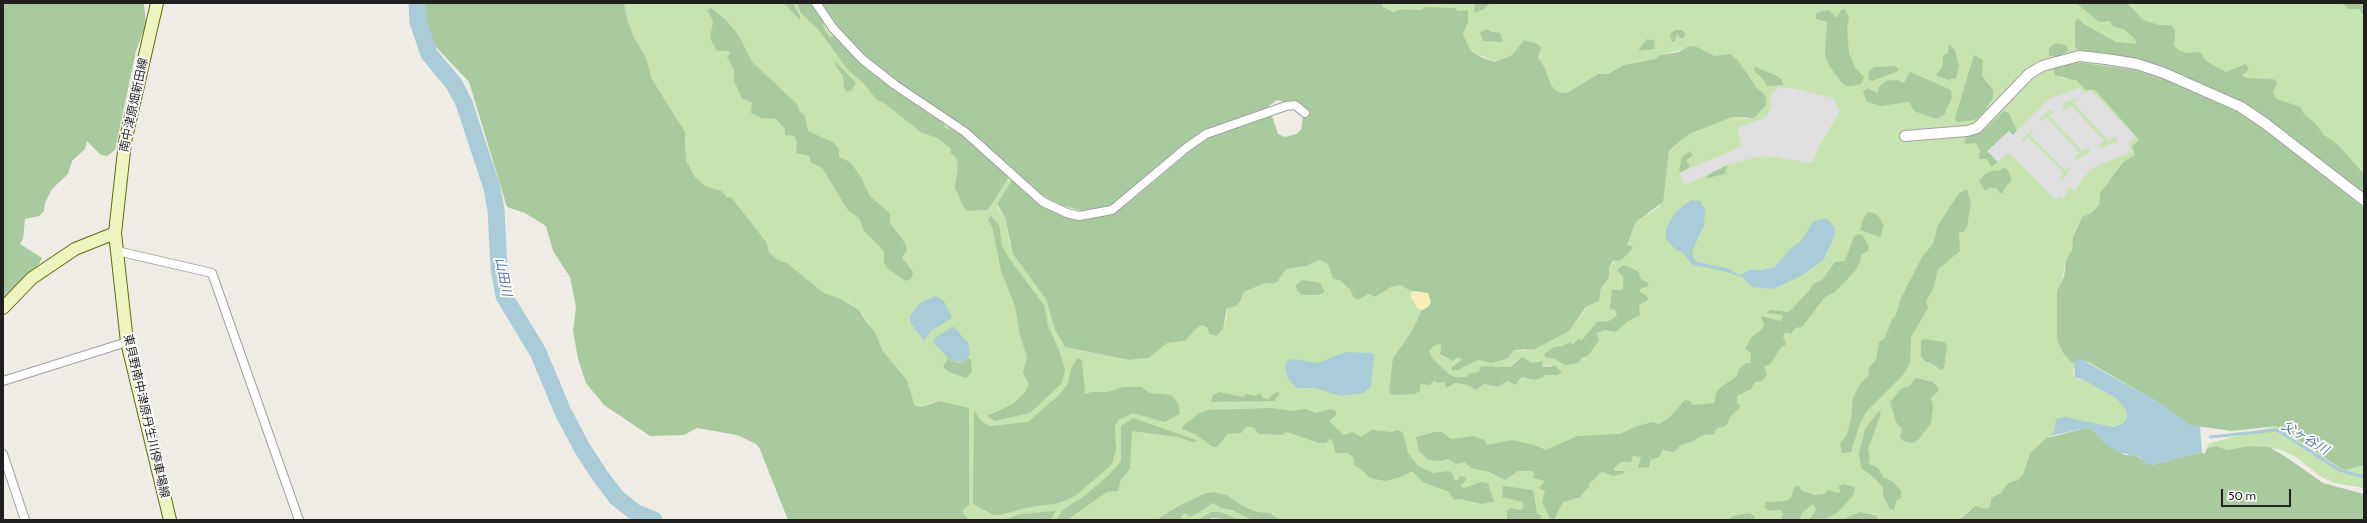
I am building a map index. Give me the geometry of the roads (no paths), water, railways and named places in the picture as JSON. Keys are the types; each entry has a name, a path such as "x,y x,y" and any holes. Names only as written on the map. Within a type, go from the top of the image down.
{"main road":[{"name":"南中津原畑新田線","path":"115,233 125,142 157,3"},
{"name":"東貝野南中津原丹生川停車場線","path":"115,233 127,342 170,520"},
{"path":"3,308 32,278 69,253 115,233"}],"street":[{"path":"816,3 833,28 862,59 895,85 965,132 1043,202 1067,213 1079,216 1112,210 1186,148 1206,134 1286,106 1296,105 1305,113"},
{"path":"1905,136 1967,131 1977,128 1986,122 2014,89 2042,66 2079,56 2106,59 2137,64 2164,73 2241,107 2266,124 2364,200"},
{"path":"117,251 212,273 299,520"},
{"path":"3,381 127,342"},
{"path":"3,454 25,520"}],"water":[{"path":"1691,200 1700,201 1705,210 1704,225 1692,252 1694,259 1698,262 1726,268 1740,275 1750,270 1762,270 1775,267 1788,251 1802,240 1814,221 1826,218 1834,227 1835,234 1824,259 1803,275 1773,289 1752,287 1742,277 1723,271 1693,265 1682,252 1675,249 1666,239 1666,229 1673,216"},
{"path":"936,296 944,301 952,318 931,331 924,341 911,324 910,316 920,303"},
{"path":"954,327 968,343 970,354 964,362 951,361 933,342 935,338"},
{"path":"1345,352 1371,353 1374,355 1371,387 1363,393 1341,396 1315,388 1297,388 1288,379 1285,366 1288,360 1294,359 1318,363"},
{"path":"2079,358 2158,402 2189,425 2200,426 2202,452 2152,465 2147,464 2140,457 2118,452 2105,443 2094,431 2086,428 2050,436 2054,432 2056,419 2064,417 2113,427 2122,424 2127,418 2126,410 2116,398 2075,377 2074,363"}],"waterway":[{"name":"山田川","path":"417,3 418,22 429,54 454,84 464,103 492,188 496,210 499,268 504,296 538,352 563,412 582,448 601,477 617,498 636,513 654,520"},
{"name":"父ヶ谷川","path":"2210,437 2277,430 2339,470 2364,477"}]}
